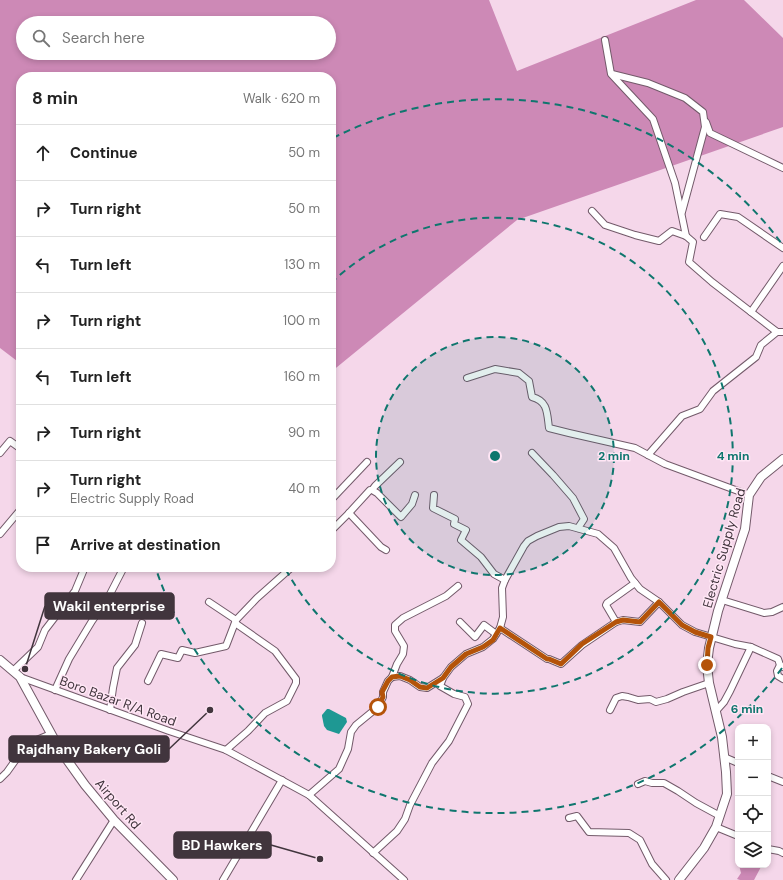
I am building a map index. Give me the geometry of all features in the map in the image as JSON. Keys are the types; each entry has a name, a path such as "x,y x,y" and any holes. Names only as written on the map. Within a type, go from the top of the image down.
{"main road":[{"name":"Electric Supply Road","path":"679,880 704,848 716,827 727,794 722,737 709,683 707,665 708,648 745,529 749,495 761,477 783,459"},
{"name":"Airport Rd","path":"0,660 20,677 50,734 85,786 114,820 173,880"}],"street":[{"path":"605,40 611,74 653,119 675,183 686,236"},
{"path":"611,74 648,83 685,98 703,112 710,133 783,168"},
{"path":"682,214 705,127 703,112"},
{"path":"592,211 605,225 635,235 659,241 672,231 686,236 693,242 689,262 750,312 780,332 761,345 756,357 713,391 700,409 682,416 648,455"},
{"path":"704,237 720,214 738,217 783,248"},
{"path":"750,312 783,266"},
{"path":"467,378 495,369 519,373 529,380 532,397 540,399 546,409 549,428 635,448 665,464 749,495"},
{"path":"0,453 10,441 16,445"},
{"path":"532,453 573,498 584,519 578,528"},
{"path":"336,493 367,462"},
{"path":"336,526 370,490 372,490 400,462"},
{"path":"372,490 377,493 401,517 412,504 415,495"},
{"path":"434,495 433,508 456,519 454,524 466,530 461,540 481,557 494,574 505,580"},
{"path":"349,513 381,547 386,550"},
{"path":"0,534 16,515"},
{"path":"373,853 397,831 405,819 410,805 432,763 450,741 468,704 465,697 454,694 440,686 443,678 451,667 466,654 483,647 493,640 500,628 503,618 502,588 505,580 524,546 537,536 559,527 569,526 598,534 614,548 631,578 640,589 659,602 682,625 695,632 735,644 751,647 778,659 782,666 778,671 778,676 783,679"},
{"path":"13,671 38,647 45,630 75,591 83,572"},
{"path":"55,690 69,660 92,621 108,598 121,572"},
{"path":"148,680 161,654 178,658 182,650 195,654 226,646 236,622 257,598 286,572"},
{"path":"616,622 606,605 635,583"},
{"path":"309,795 339,769 348,749 351,732 356,724 378,707 383,697 382,692 392,677 403,654 404,646 395,631 395,624 403,618 446,596 458,586"},
{"path":"722,600 764,613 772,612 783,607"},
{"path":"209,602 275,651 296,679 296,683 287,701 266,713 248,732 226,750"},
{"path":"500,628 547,659 561,664 582,644 616,622 623,620 640,622 659,602"},
{"path":"460,622 475,637 484,625 496,634"},
{"path":"110,710 117,668 135,645 142,623"},
{"path":"716,712 730,691 751,647"},
{"path":"392,677 400,676 410,680 420,687 427,688 443,678"},
{"name":"Boro Bazar R/A Road","path":"20,677 226,750 309,795 404,880"},
{"path":"610,710 616,698 622,696 638,700 650,699 656,702 709,683"},
{"path":"0,779 7,772 27,744 50,734"},
{"path":"724,757 735,762"},
{"path":"771,777 783,782"},
{"path":"223,880 282,780"},
{"path":"638,784 646,781 652,783 664,783 720,816"},
{"path":"569,818 577,816 589,832 629,833 640,840 652,864 666,880"},
{"path":"76,880 114,820"},
{"path":"716,827 735,835"},
{"path":"771,850 783,853"}],"shaded area":[{"path":"0,0 489,0 517,71 696,0 744,0 783,38 783,127 517,220 336,368 336,72 16,72 16,360 0,348"},
{"path":"327,709 346,718 347,722 339,734 327,730 324,726 322,715"},
{"path":"740,868 760,868 754,880 737,879 741,873"}],"place":[{"name":"Wakil enterprise","path":"25,669"},
{"name":"Rajdhany Bakery Goli","path":"210,710"},
{"name":"BD Hawkers","path":"320,859"}],"route":[{"path":"378,707 383,697 382,692 392,677 400,676 410,680 420,687 427,688 443,678 451,667 466,654 483,647 493,640 500,628 547,659 561,664 582,644 610,625 623,620 640,622 659,602 682,625 695,632 711,637 708,648 707,665"}]}
